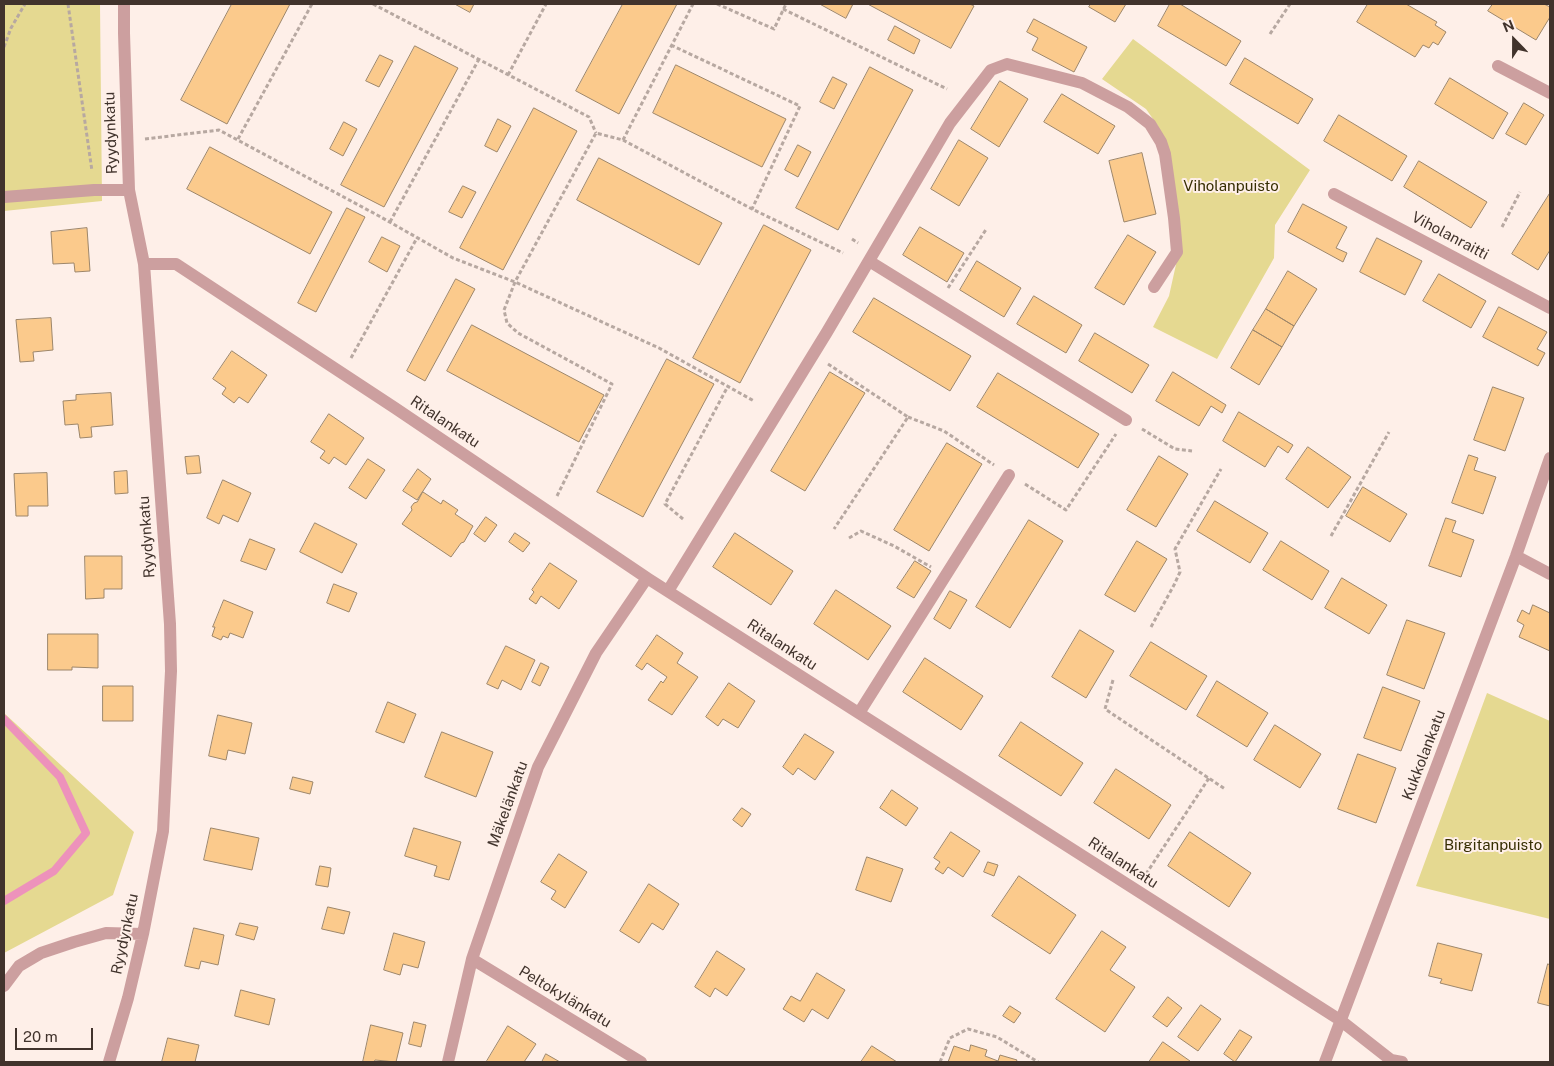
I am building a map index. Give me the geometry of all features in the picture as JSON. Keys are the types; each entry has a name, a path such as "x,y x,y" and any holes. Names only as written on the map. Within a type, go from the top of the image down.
{"street":[{"name":"Ryydynkatu","path":"108,1062 128,998 143,934 163,831 171,671 170,624 144,264 129,190 124,4"},
{"path":"668,591 813,354 950,123 991,70 1008,64 1082,83 1128,107 1150,124 1165,154 1177,252 1154,287"},
{"path":"1498,66 1550,93"},
{"path":"4,197 94,190 129,190"},
{"name":"Viholanraitti","path":"1334,194 1550,308"},
{"path":"869,261 1126,420"},
{"name":"Ritalankatu","path":"144,264 176,264 647,578 1340,1020 1391,1060 1402,1062"},
{"name":"Kukkolankatu","path":"1325,1062 1516,556 1550,458"},
{"path":"859,713 1009,474"},
{"path":"1516,556 1550,574"},
{"name":"Mäkelänkatu","path":"448,1062 472,959 538,766 596,653 647,578"},
{"path":"4,986 19,966 41,953 106,933 143,934"},
{"name":"Peltokylänkatu","path":"472,959 641,1062"}],"path":[{"path":"4,47 11,28 24,4"},
{"path":"68,4 94,190"},
{"path":"238,139 312,4"},
{"path":"373,4 589,117 596,133"},
{"path":"508,74 546,4"},
{"path":"623,140 693,4"},
{"path":"717,4 774,29 786,4"},
{"path":"1270,34 1290,4"},
{"path":"783,9 946,89"},
{"path":"671,45 800,106 752,209"},
{"path":"390,222 479,59"},
{"path":"127,142 219,130 453,258 515,282 659,348 754,401"},
{"path":"596,133 623,140 752,209 843,254"},
{"path":"549,512 612,384 518,333 507,323 504,310 515,282 596,133"},
{"path":"1502,227 1520,192"},
{"path":"939,304 987,228"},
{"path":"342,373 417,238"},
{"path":"813,354 908,417 944,431 1066,510 1126,420 1175,449 1192,452"},
{"path":"682,519 665,504 728,386"},
{"path":"834,529 908,417"},
{"path":"1331,536 1389,432"},
{"path":"1151,627 1180,572 1175,549 1221,469"},
{"path":"849,538 861,532 894,546 946,576"},
{"path":"1113,680 1105,709 1225,789"},
{"path":"1135,890 1209,778"},
{"path":"940,1062 950,1038 968,1028 997,1037 1038,1062"}],"green space":[{"path":"4,4 100,4 102,201 4,211"},
{"name":"Viholanpuisto","path":"1133,39 1310,170 1275,225 1274,258 1217,359 1153,327 1169,296 1179,251 1158,126 1146,109 1102,79"},
{"name":"Birgitanpuisto","path":"1487,693 1550,721 1550,919 1416,886"},
{"path":"4,713 134,832 113,895 4,953"}],"building":[{"path":"232,4 290,4 227,124 181,100"},
{"path":"455,4 474,4 470,12"},
{"path":"623,4 677,4 619,114 576,91"},
{"path":"820,4 853,4 846,18"},
{"path":"868,4 970,4 974,6 951,48"},
{"path":"1091,4 1126,4 1115,22 1089,7"},
{"path":"1170,4 1180,4 1241,41 1226,66 1158,26"},
{"path":"1368,4 1406,4 1437,22 1435,25 1446,32 1438,45 1433,42 1429,48 1423,45 1415,57 1357,22"},
{"path":"1493,4 1544,4 1550,7 1550,17 1536,40 1488,11"},
{"path":"1034,19 1087,47 1074,72 1032,50 1038,38 1027,32"},
{"path":"895,26 920,40 914,54 888,40"},
{"path":"415,46 458,68 384,207 341,185"},
{"path":"380,55 393,61 379,87 366,81"},
{"path":"1245,58 1313,99 1298,124 1230,84"},
{"path":"676,65 786,119 762,167 653,113"},
{"path":"870,67 913,90 838,230 796,208"},
{"path":"833,77 847,84 834,109 820,102"},
{"path":"1450,78 1508,113 1493,139 1435,104"},
{"path":"1000,81 1028,99 999,147 971,129"},
{"path":"1062,94 1115,126 1098,154 1044,122"},
{"path":"1524,103 1544,115 1526,145 1506,134"},
{"path":"534,108 577,131 503,270 460,248"},
{"path":"1339,115 1407,156 1392,181 1324,141"},
{"path":"498,119 511,126 497,152 485,146"},
{"path":"344,122 357,129 343,156 330,149"},
{"path":"959,140 988,158 959,206 931,189"},
{"path":"798,145 811,152 798,177 785,170"},
{"path":"210,147 332,212 310,254 187,189"},
{"path":"1142,153 1156,214 1124,222 1109,161"},
{"path":"599,158 722,223 699,265 577,200"},
{"path":"1419,161 1487,202 1471,228 1404,187"},
{"path":"463,186 476,192 462,218 449,212"},
{"path":"1550,193 1550,250 1538,270 1512,254"},
{"path":"1303,204 1347,227 1336,248 1347,253 1343,262 1288,232"},
{"path":"347,208 365,217 316,312 298,303"},
{"path":"764,225 811,250 740,383 693,358"},
{"path":"920,227 964,253 947,282 903,255"},
{"path":"87,228 90,271 75,272 74,263 53,264 51,232"},
{"path":"1128,235 1156,252 1124,305 1095,288"},
{"path":"382,237 400,246 387,272 369,262"},
{"path":"1377,238 1422,261 1405,295 1360,272"},
{"path":"977,261 1021,288 1004,317 960,290"},
{"path":"1288,271 1317,289 1294,326 1266,309"},
{"path":"1439,274 1486,301 1471,328 1423,301"},
{"path":"456,279 475,289 425,381 407,371"},
{"path":"1034,296 1082,325 1066,353 1017,324"},
{"path":"874,298 971,356 950,391 853,332"},
{"path":"1499,307 1547,332 1537,349 1545,353 1538,366 1483,337"},
{"path":"1266,309 1294,326 1282,347 1253,330"},
{"path":"51,318 53,350 33,352 34,361 20,362 16,320"},
{"path":"472,325 604,395 579,442 447,371"},
{"path":"1253,330 1282,347 1259,385 1231,368"},
{"path":"1095,333 1149,365 1132,393 1079,361"},
{"path":"232,351 267,375 248,403 239,397 234,403 222,394 226,388 213,379"},
{"path":"667,359 714,384 643,517 597,492"},
{"path":"830,372 865,393 805,491 771,471"},
{"path":"1173,372 1226,405 1222,413 1211,406 1199,426 1156,401"},
{"path":"998,373 1099,434 1078,468 977,407"},
{"path":"1493,387 1524,398 1505,451 1474,440"},
{"path":"111,393 113,425 91,427 92,437 80,438 78,424 65,425 63,401 76,400 76,395"},
{"path":"1239,412 1293,445 1288,453 1278,446 1265,467 1223,441"},
{"path":"329,414 364,438 346,465 334,457 329,464 320,458 325,451 311,442"},
{"path":"947,443 982,464 929,551 894,530"},
{"path":"1308,447 1351,477 1328,508 1286,479"},
{"path":"1469,455 1478,458 1474,470 1496,477 1483,514 1452,503"},
{"path":"199,456 201,473 187,474 185,457"},
{"path":"1159,456 1188,474 1156,527 1127,510"},
{"path":"368,459 385,470 366,499 349,488"},
{"path":"418,469 431,479 417,500 403,491"},
{"path":"127,471 128,493 115,494 114,472"},
{"path":"47,473 48,506 28,506 28,516 16,516 14,474"},
{"path":"223,480 251,493 238,522 223,515 219,524 207,518"},
{"path":"1363,487 1407,514 1390,542 1346,516"},
{"path":"423,492 441,504 443,500 458,510 455,514 473,526 464,542 461,543 451,557 402,524 412,510 411,507 417,502"},
{"path":"1215,501 1268,533 1250,563 1197,531"},
{"path":"486,517 497,525 485,542 474,534"},
{"path":"1446,518 1456,521 1452,532 1474,540 1461,577 1429,566"},
{"path":"1029,520 1063,541 1010,628 976,607"},
{"path":"315,523 357,544 342,573 300,552"},
{"path":"515,533 530,543 523,552 509,542"},
{"path":"735,533 793,571 771,605 713,567"},
{"path":"250,539 275,549 266,570 241,561"},
{"path":"1137,541 1167,559 1135,612 1105,595"},
{"path":"1281,541 1329,571 1312,600 1263,570"},
{"path":"85,556 122,556 122,589 104,589 104,598 86,599"},
{"path":"915,561 931,571 914,598 897,588"},
{"path":"550,563 577,581 559,609 541,596 536,604 529,599 534,592 532,590"},
{"path":"1342,578 1387,605 1369,634 1325,608"},
{"path":"334,584 357,593 349,612 327,603"},
{"path":"836,590 891,626 868,660 814,624"},
{"path":"950,591 967,600 950,629 934,619"},
{"path":"224,600 253,612 243,638 230,633 228,638 223,636 221,640 212,636 215,627 213,627"},
{"path":"1533,605 1550,613 1550,651 1519,637 1524,625 1517,621 1522,610 1529,614"},
{"path":"1407,620 1445,633 1424,689 1387,675"},
{"path":"1080,630 1114,651 1086,698 1052,677"},
{"path":"48,634 98,634 98,668 72,667 72,670 48,670"},
{"path":"657,635 683,653 677,663 698,677 672,715 648,700 661,681 663,683 667,677 647,663 642,670 636,666"},
{"path":"1151,642 1207,676 1186,710 1130,676"},
{"path":"506,646 535,660 521,690 502,680 498,689 487,684"},
{"path":"925,658 983,696 961,730 903,692"},
{"path":"541,663 549,667 540,686 532,682"},
{"path":"1217,681 1268,713 1247,747 1197,716"},
{"path":"729,683 755,701 738,728 723,719 718,726 706,717"},
{"path":"103,686 133,686 133,721 103,721"},
{"path":"1383,687 1420,701 1401,751 1364,738"},
{"path":"388,702 416,714 404,743 376,732"},
{"path":"218,715 252,723 245,754 228,750 226,760 209,756"},
{"path":"1021,722 1083,763 1061,796 999,756"},
{"path":"1275,725 1321,754 1300,788 1254,760"},
{"path":"442,732 493,752 476,797 425,777"},
{"path":"805,734 834,752 815,780 798,768 793,775 783,767"},
{"path":"1358,754 1396,768 1376,823 1338,809"},
{"path":"1116,769 1171,805 1149,839 1094,803"},
{"path":"293,777 313,782 310,794 290,789"},
{"path":"892,790 918,808 906,826 880,808"},
{"path":"742,808 751,814 742,827 733,820"},
{"path":"211,828 259,838 252,870 204,860"},
{"path":"414,828 461,842 449,880 434,876 437,866 405,856"},
{"path":"951,832 980,851 963,877 948,867 943,874 935,869 940,862 934,858"},
{"path":"1190,832 1251,873 1229,907 1168,866"},
{"path":"559,854 587,872 565,908 551,899 556,891 541,882"},
{"path":"867,857 903,869 891,902 856,890"},
{"path":"988,862 998,865 994,876 984,872"},
{"path":"320,866 331,868 328,887 316,885"},
{"path":"1019,876 1076,915 1050,954 992,916"},
{"path":"649,884 679,904 663,930 652,923 639,943 620,931"},
{"path":"328,907 350,912 344,934 322,929"},
{"path":"240,923 258,927 254,940 236,935"},
{"path":"194,928 224,935 218,965 201,961 199,969 185,966"},
{"path":"1102,931 1126,947 1110,970 1135,987 1105,1032 1056,999"},
{"path":"394,933 425,942 418,968 403,964 400,975 384,970"},
{"path":"1438,943 1482,954 1472,991 1440,983 1442,979 1429,976"},
{"path":"717,951 745,969 727,996 715,988 710,997 695,987"},
{"path":"1548,964 1550,965 1550,1006 1538,1003"},
{"path":"817,973 845,990 828,1019 812,1009 804,1022 783,1009 791,996 800,1001"},
{"path":"241,990 275,999 269,1025 235,1016"},
{"path":"1168,997 1182,1008 1167,1027 1153,1017"},
{"path":"1201,1005 1221,1019 1198,1051 1178,1037"},
{"path":"1010,1006 1021,1013 1014,1023 1003,1016"},
{"path":"414,1022 426,1025 421,1047 409,1044"},
{"path":"371,1025 403,1033 396,1062 375,1060 374,1062 363,1062"},
{"path":"508,1026 536,1044 524,1062 488,1062 487,1061"},
{"path":"1240,1030 1252,1037 1235,1062 1224,1054"},
{"path":"168,1038 199,1045 195,1062 162,1062"},
{"path":"1163,1042 1190,1061 1149,1062"},
{"path":"971,1045 987,1050 985,1056 998,1061 1000,1055 1017,1060 1016,1062 948,1062 954,1046 969,1051"},
{"path":"872,1046 897,1062 861,1062"},
{"path":"546,1054 560,1062 542,1062"}],"waterway":[{"path":"4,719 60,777 86,833 54,871 4,901"}]}
